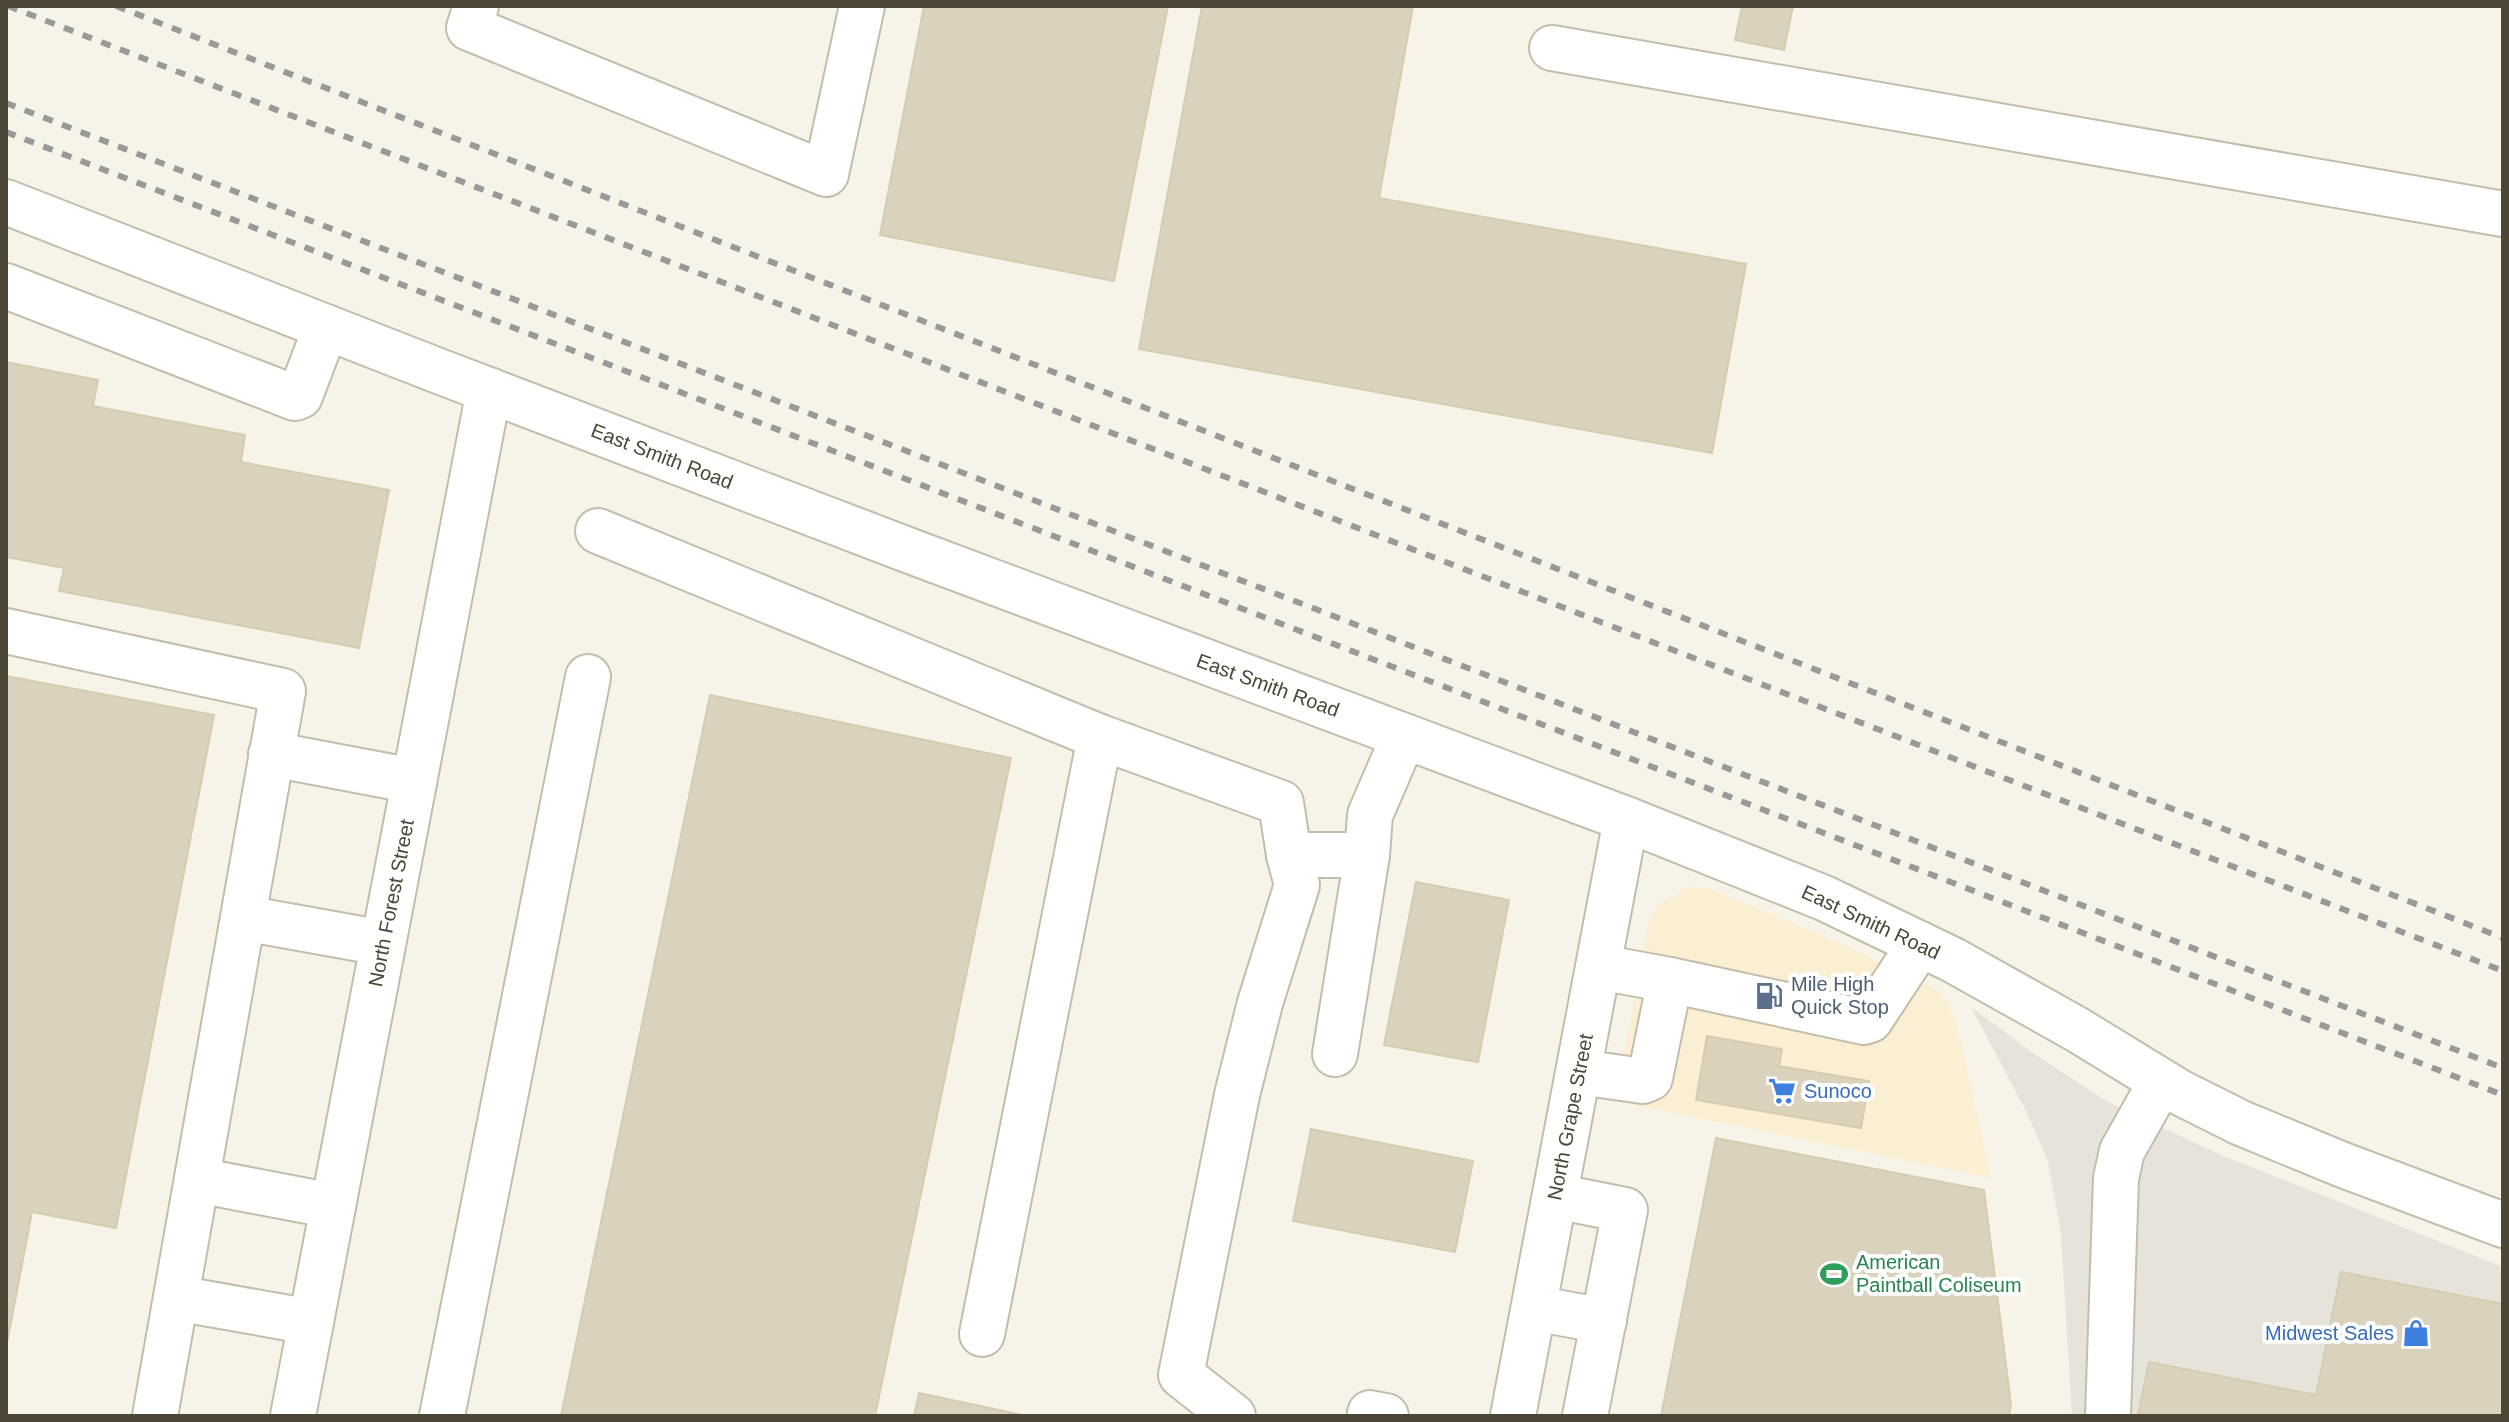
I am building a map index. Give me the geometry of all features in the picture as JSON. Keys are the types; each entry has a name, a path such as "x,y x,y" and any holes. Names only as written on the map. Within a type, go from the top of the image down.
{"street":[{"path":"476,6 469,28 826,174 862,6"},
{"path":"1552,48 2503,214"},
{"name":"East Smith Road","path":"6,202 489,390 1626,819 1813,893 1920,944 2036,1006 2210,1108 2286,1142 2503,1225"},
{"path":"6,286 295,398 300,396 326,327"},
{"name":"North Forest Street","path":"293,1416 489,390"},
{"path":"598,531 1100,737 1281,803 1297,885 1260,1003 1237,1095 1181,1375 1233,1416"},
{"path":"6,631 283,691 155,1416"},
{"path":"442,1416 588,677"},
{"path":"1335,1054 1367,855 1370,815 1404,736"},
{"path":"982,1334 1100,737"},
{"path":"271,754 414,781"},
{"name":"North Grape Street","path":"1516,1403 1626,819"},
{"path":"1289,855 1367,855"},
{"path":"243,918 383,943"},
{"path":"1599,967 1864,1022 1870,1020 1920,944"},
{"path":"1579,1072 1643,1081 1650,1078 1670,980"},
{"path":"2108,1416 2116,1178 2122,1151 2161,1082"},
{"path":"197,1180 333,1206"},
{"path":"1516,1403 1586,1410 1625,1210 1555,1196"},
{"path":"176,1298 311,1322"},
{"path":"1534,1308 1604,1321"}],"shaded area":[{"path":"1687,887 1708,888 1845,945 1942,992 1956,1020 1991,1178 1615,1101 1649,921 1658,905"},
{"path":"1971,1007 2037,1056 2110,1103 2221,1155 2503,1267 2503,1416 2072,1416 2061,1235 2048,1161 2026,1111"}],"building":[{"path":"924,6 1168,6 1114,281 880,235"},
{"path":"1202,6 1413,6 1379,198 1746,264 1712,453 1139,349"},
{"path":"1742,6 1793,6 1784,50 1735,40"},
{"path":"6,362 98,380 93,406 245,435 241,462 389,490 359,648 59,591 64,568 6,557"},
{"path":"6,676 214,715 116,1228 32,1212 6,1348"},
{"path":"710,695 1011,758 875,1416 561,1416"},
{"path":"1416,882 1509,900 1478,1062 1384,1045"},
{"name":"Sunoco","path":"1707,1036 1782,1049 1779,1066 1869,1081 1861,1128 1696,1100"},
{"path":"1311,1129 1473,1161 1455,1252 1293,1221"},
{"path":"1716,1138 1984,1190 2011,1405 2009,1416 1661,1416"},
{"name":"Midwest Sales","path":"2341,1272 2503,1304 2503,1416 2138,1416 2149,1362 2316,1395"},
{"path":"919,1393 1027,1416 914,1416"}],"railway":[{"path":"8,6 2503,971"},
{"path":"116,6 2503,938"},
{"path":"6,103 2503,1068"},
{"path":"6,132 2503,1095"}],"place":[{"name":"Mile High Quick Stop","path":"1769,996"},
{"name":"Sunoco","path":"1782,1091"},
{"name":"American Paintball Coliseum","path":"1834,1274"},
{"name":"Midwest Sales","path":"2416,1333"}]}
